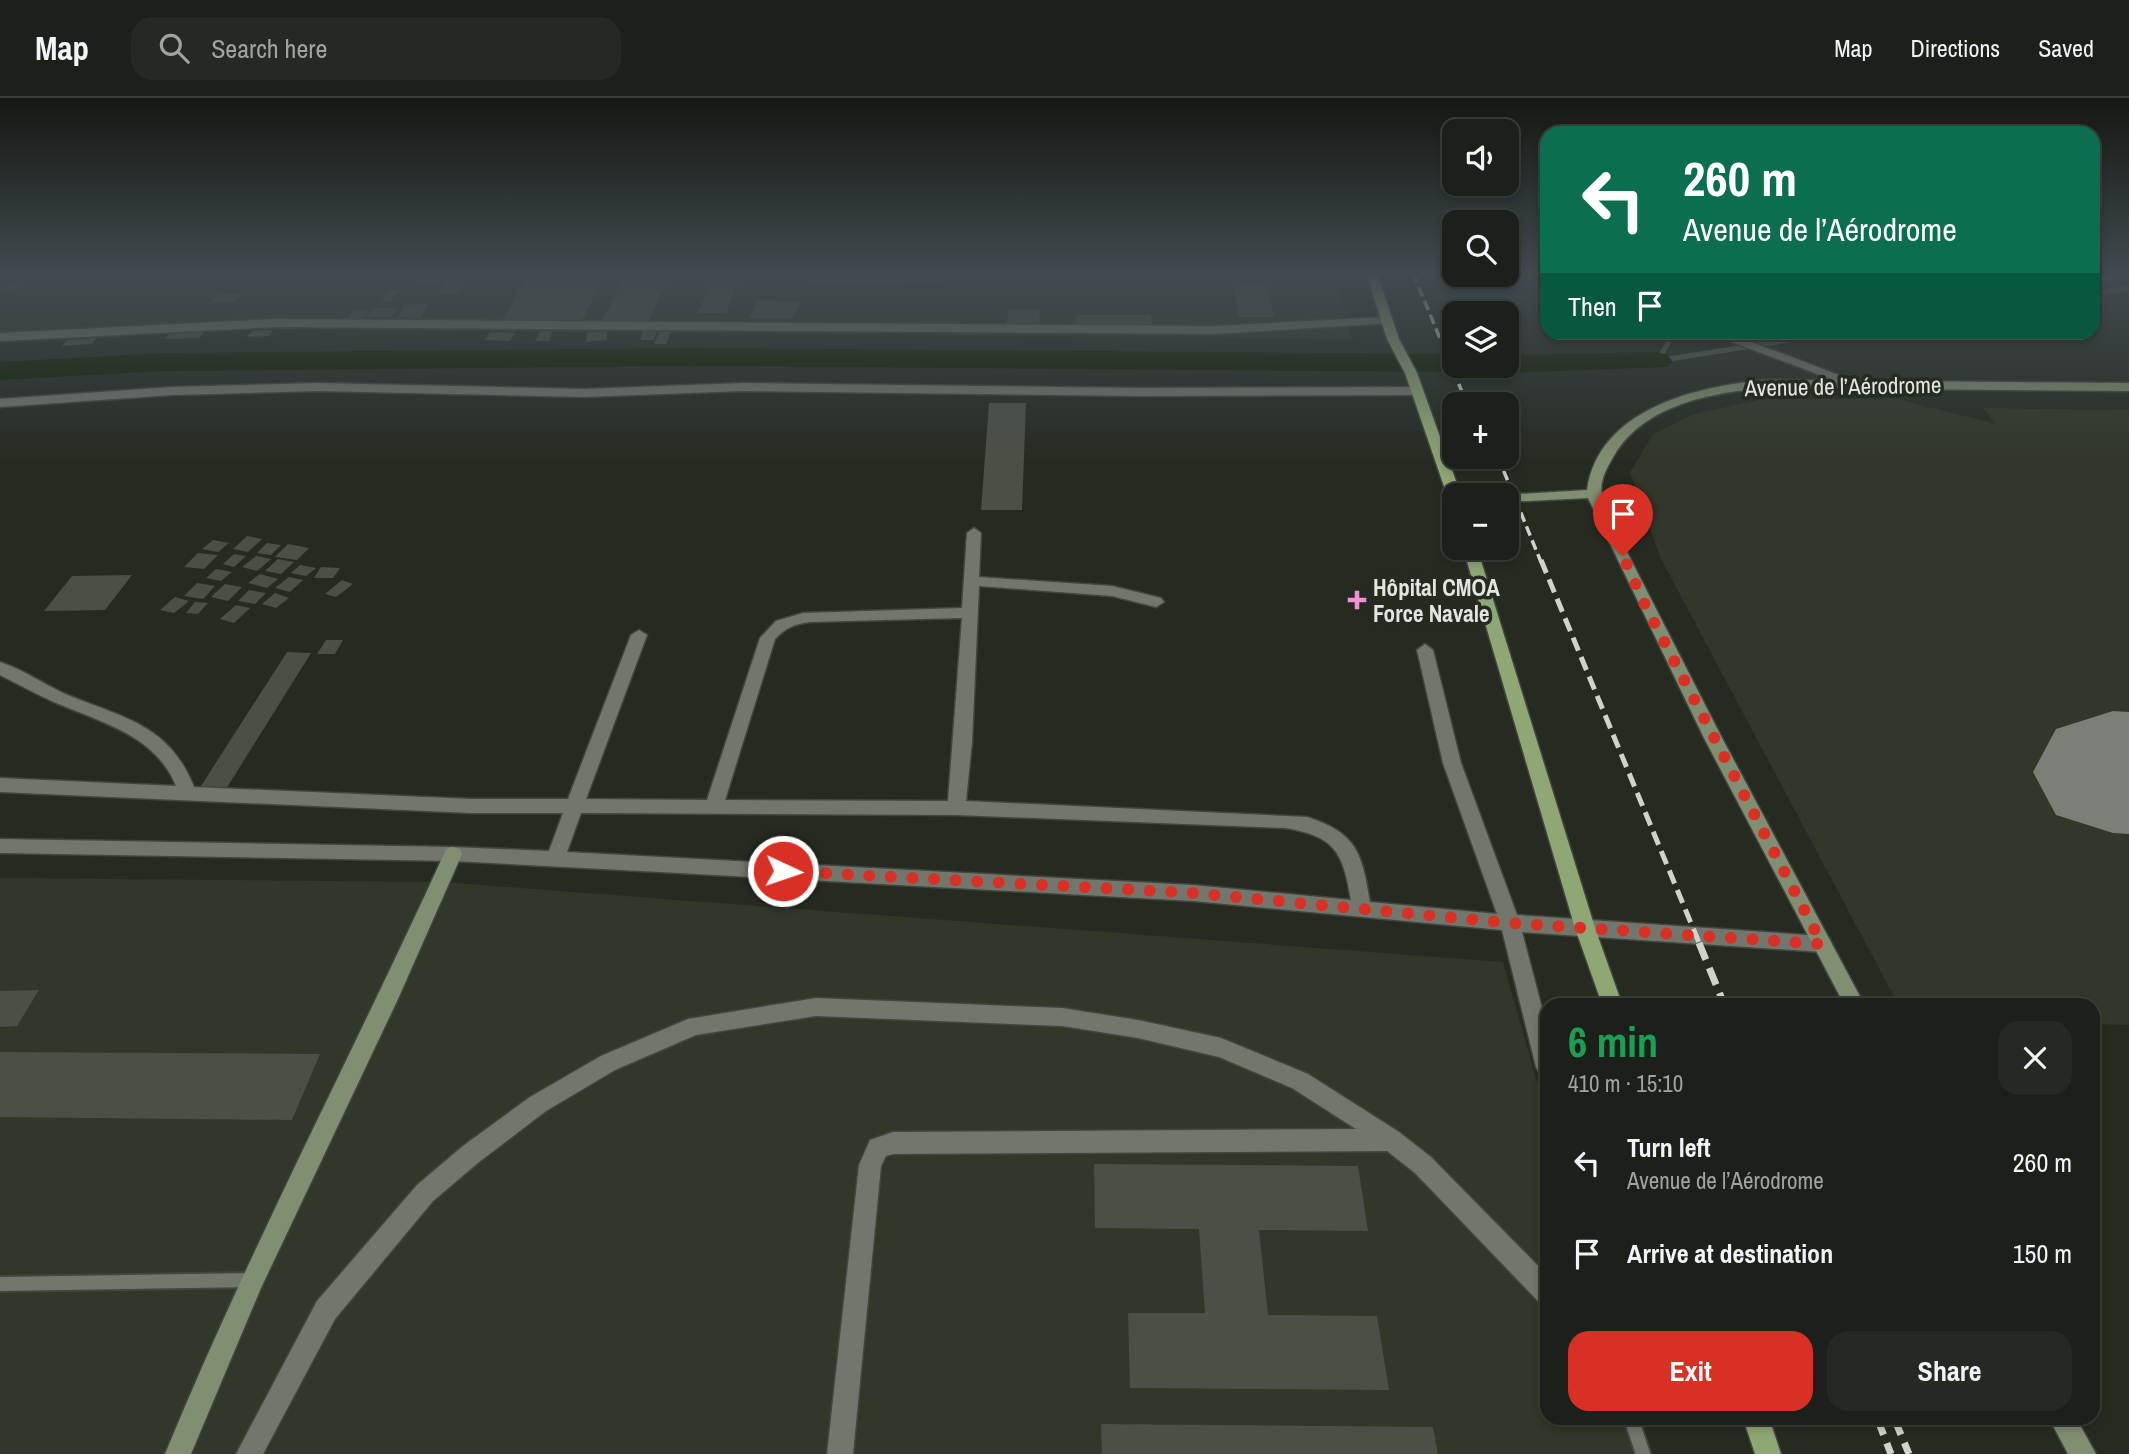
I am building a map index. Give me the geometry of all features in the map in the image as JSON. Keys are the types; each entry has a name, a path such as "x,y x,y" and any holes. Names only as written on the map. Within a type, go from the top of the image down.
{"main road":[{"path":"1392,336 1411,373 1450,483"},
{"name":"Avenue de l’Aérodrome","path":"1593,494 1596,474 1621,434 1648,415 1674,403 1724,388 1764,384 2129,387"},
{"path":"1519,497 1593,494 1646,607 1851,998"},
{"path":"1474,560 1585,928 1610,998"},
{"path":"178,1454 253,1280 388,999 453,854"},
{"path":"1758,1425 1768,1454"},
{"path":"2066,1425 2083,1454"}],"street":[{"path":"1732,340 1856,384"},
{"path":"0,403 172,391 318,387 583,393 743,387 1127,392 1417,391"},
{"path":"956,808 963,742 974,533"},
{"path":"972,581 1112,591 1156,602"},
{"path":"714,806 768,638 775,629 785,622 810,617 970,613"},
{"path":"555,859 639,635"},
{"path":"1425,650 1452,763 1510,923 1540,1041"},
{"path":"0,667 58,697 130,726 176,764 188,794"},
{"path":"0,785 471,806 956,808 1285,821 1315,826 1335,835 1348,847 1354,864 1362,910"},
{"path":"0,846 453,854 1193,893 1510,923 1822,944"},
{"path":"249,1454 327,1310 425,1193 471,1154 538,1104 608,1063 695,1026 816,1007 1062,1017 1138,1029 1221,1048 1300,1081 1391,1140 1423,1165 1540,1285"},
{"path":"840,1454 870,1165 878,1148 893,1143 1391,1140"}],"lane":[{"path":"0,1284 253,1280"},
{"path":"1633,1425 1643,1454"}],"shaded area":[{"path":"0,336 84,336 0,341"},
{"path":"1043,336 1352,336 1353,339"},
{"path":"1763,399 1897,399 1996,424 1983,408 2129,410 2129,1025 2100,1024 2100,998 1895,998 1660,557 1630,472 1653,434 1694,414"},
{"path":"0,878 440,882 1503,962 1540,1092 1540,1425 1635,1425 1644,1454 0,1454"}],"building":[{"path":"167,336 200,336 199,338 165,339"},
{"path":"487,336 513,336 510,341 485,340"},
{"path":"537,336 550,336 548,341 535,341"},
{"path":"587,336 607,336 607,340 586,342"},
{"path":"641,336 655,336 654,340 640,340"},
{"path":"657,336 669,336 666,344 654,344"},
{"path":"96,338 92,344 62,346 67,340"},
{"path":"989,403 1026,403 1022,510 981,510"},
{"path":"247,536 262,539 248,552 233,549"},
{"path":"213,540 229,543 218,552 202,549"},
{"path":"267,543 281,545 271,555 257,553"},
{"path":"288,544 309,548 297,560 275,557"},
{"path":"198,553 218,555 204,569 184,567"},
{"path":"234,554 246,556 234,567 223,564"},
{"path":"256,556 271,559 257,571 242,567"},
{"path":"278,559 294,562 281,574 265,571"},
{"path":"300,565 316,568 306,576 291,573"},
{"path":"321,567 340,568 333,578 314,578"},
{"path":"216,569 232,572 221,581 206,578"},
{"path":"260,574 278,579 267,588 248,583"},
{"path":"132,575 105,610 44,611 72,576"},
{"path":"289,577 303,580 290,592 275,588"},
{"path":"342,580 353,584 336,597 325,594"},
{"path":"197,583 215,586 203,599 184,596"},
{"path":"225,584 242,587 228,601 211,597"},
{"path":"249,590 266,593 255,604 238,601"},
{"path":"275,593 289,598 276,608 262,604"},
{"path":"175,597 189,601 174,613 160,610"},
{"path":"195,602 208,603 198,614 186,613"},
{"path":"236,605 250,608 234,623 220,619"},
{"path":"326,640 343,640 335,654 317,654"},
{"path":"287,652 311,653 226,789 199,789"},
{"path":"39,990 17,1026 0,1027 0,991"},
{"path":"0,1052 320,1054 292,1120 0,1117"},
{"path":"1094,1164 1358,1166 1368,1231 1259,1230 1268,1315 1377,1316 1389,1390 1130,1388 1128,1313 1205,1313 1199,1229 1095,1228"},
{"path":"1101,1424 1433,1427 1438,1454 1102,1454"}],"waterway":[{"path":"1670,340 1657,361 1789,340"},
{"path":"0,371 165,362 691,357 1442,363"},
{"path":"1519,364 1657,361"}],"runway":[{"path":"2113,772 2129,773"}],"railway":[{"path":"1439,336 1462,392"},
{"path":"1503,469 1541,562"},
{"path":"1541,560 1700,945"},
{"path":"1699,943 1722,998"},
{"path":"1880,1425 1891,1454"},
{"path":"1897,1425 1909,1454"}],"place":[{"name":"Hôpital CMOA Force Navale","path":"1357,600"}],"route":[{"path":"783,871 1193,893 1510,923 1822,944 1713,738 1623,556"}]}
